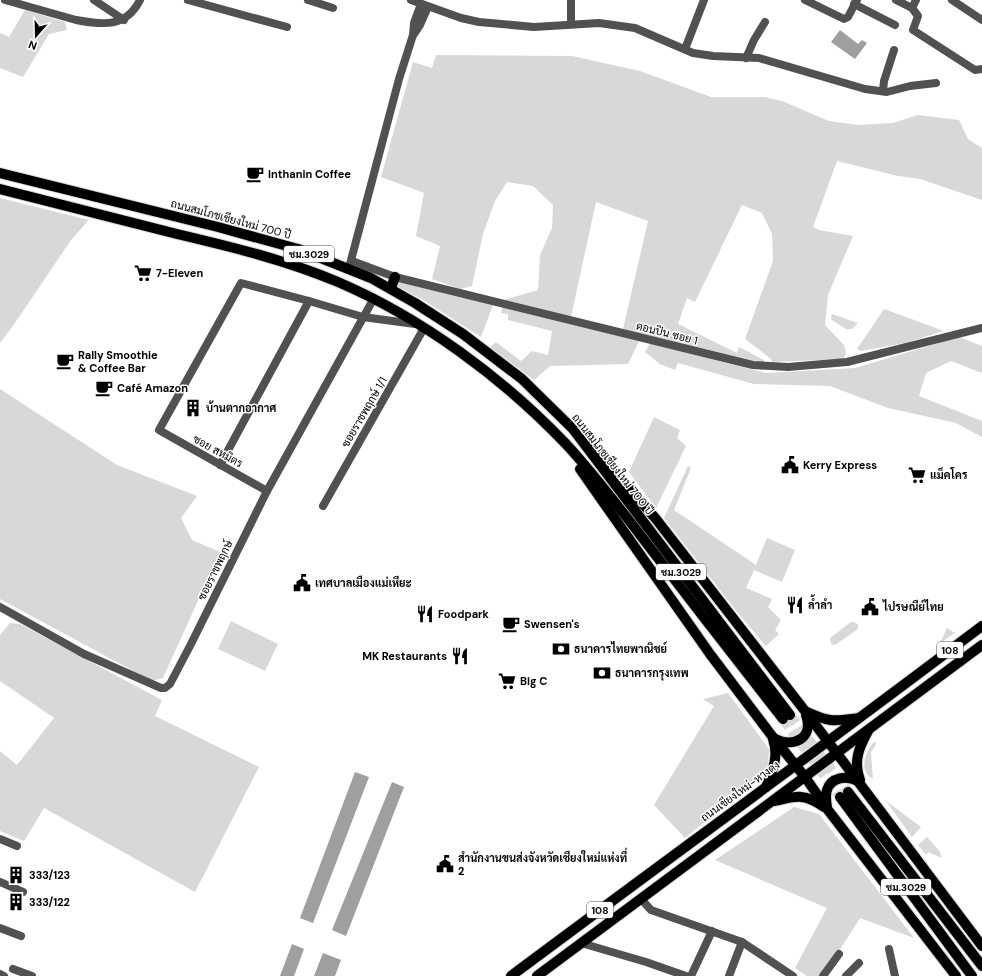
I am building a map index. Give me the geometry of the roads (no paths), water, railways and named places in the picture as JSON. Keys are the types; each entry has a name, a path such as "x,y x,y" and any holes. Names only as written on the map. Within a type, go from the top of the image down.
{"main road":[{"name":"ถนนสมโภชเชียงใหม่ 700 ปี","path":"0,173 259,238 350,265 391,288 464,334 533,389 573,429 787,718 607,492 543,420 505,387 422,326 374,298 293,264 251,252 0,190"},
{"path":"391,288 395,277"},
{"path":"573,429 597,450 656,519 805,711 982,946"},
{"path":"566,445 597,494 669,597 773,738 796,765 828,810 956,976"},
{"name":"ถนนเชียงใหม่-หางดง","path":"511,976 828,742 982,626"},
{"name":"108","path":"537,976 982,645"},
{"path":"805,711 827,721 860,718"},
{"path":"773,738 784,743 792,743 804,736 808,726 805,711"},
{"path":"861,785 858,775 857,759 861,744 868,729"},
{"path":"766,787 776,761 776,749 773,738"},
{"path":"828,810 825,798 826,790 830,784 836,780 848,777 861,785"},
{"name":"ชม.3029","path":"972,976 844,795 982,966"},
{"path":"771,802 804,796 818,802 828,810"}],"street":[{"path":"5,0 87,22 108,23 124,20 133,12 140,0"},
{"path":"94,0 124,20"},
{"path":"188,0 288,27"},
{"path":"308,0 333,8"},
{"path":"411,0 461,18 480,22 534,26 599,23 635,28 693,53 713,56 759,58 865,89 887,92 910,86 936,83"},
{"path":"571,0 571,24"},
{"path":"684,49 704,0"},
{"path":"805,0 844,19 848,17 856,2 895,25"},
{"path":"896,0 912,8 918,16 913,30 975,70 982,69"},
{"path":"912,8 916,0"},
{"path":"952,0 982,20"},
{"path":"350,265 399,79 413,35 420,25 425,6"},
{"path":"746,58 754,40 765,22"},
{"path":"883,91 884,81 894,50"},
{"name":"ดอนปิน ซอย 1","path":"350,265 754,365 788,367 847,362 982,328"},
{"name":"ซอย สหมิตร","path":"267,491 159,430 241,283 309,301"},
{"name":"ซอยราชพฤกษ์","path":"0,607 84,654 155,686 165,688 172,680 191,644 267,491 374,298"},
{"path":"220,465 309,301 363,317 422,326"},
{"name":"ซอยราชพฤกษ์ 1/1","path":"323,506 422,326"},
{"path":"0,839 16,846"},
{"path":"0,882 23,892"},
{"path":"641,899 651,910 742,942 793,976"},
{"path":"0,928 21,936"},
{"path":"691,976 712,931"},
{"path":"729,976 742,942"},
{"path":"581,943 646,962 686,976"},
{"path":"888,949 895,976"},
{"path":"823,976 839,954"},
{"path":"846,976 859,963"},
{"path":"13,969 32,976"},
{"path":"0,974 4,976"}],"tunnel":[{"path":"790,715 848,792"},
{"path":"783,719 840,797"}],"place":[{"name":"Inthanin Coffee","path":"255,174"},
{"name":"7-Eleven","path":"143,273"},
{"name":"Rally Smoothie & Coffee Bar","path":"65,361"},
{"name":"Café Amazon","path":"104,388"},
{"name":"บ้านตากอากาศ","path":"193,408"},
{"name":"Kerry Express","path":"790,465"},
{"name":"แม็คโคร","path":"917,475"},
{"name":"เทศบาลเมืองแม่เหียะ","path":"302,583"},
{"name":"ล้ำลำ","path":"795,605"},
{"name":"ไปรษณีย์ไทย","path":"870,607"},
{"name":"Foodpark","path":"425,614"},
{"name":"Swensen's","path":"511,624"},
{"name":"ธนาคารไทยพาณิชย์","path":"561,649"},
{"name":"MK Restaurants","path":"460,656"},
{"name":"ธนาคารกรุงเทพ","path":"602,673"},
{"name":"Big C","path":"507,681"},
{"name":"สำนักงานขนส่งจังหวัดเชียงใหม่แห่งที่ 2","path":"445,864"},
{"name":"333/123","path":"16,875"},
{"name":"333/122","path":"16,902"}]}
